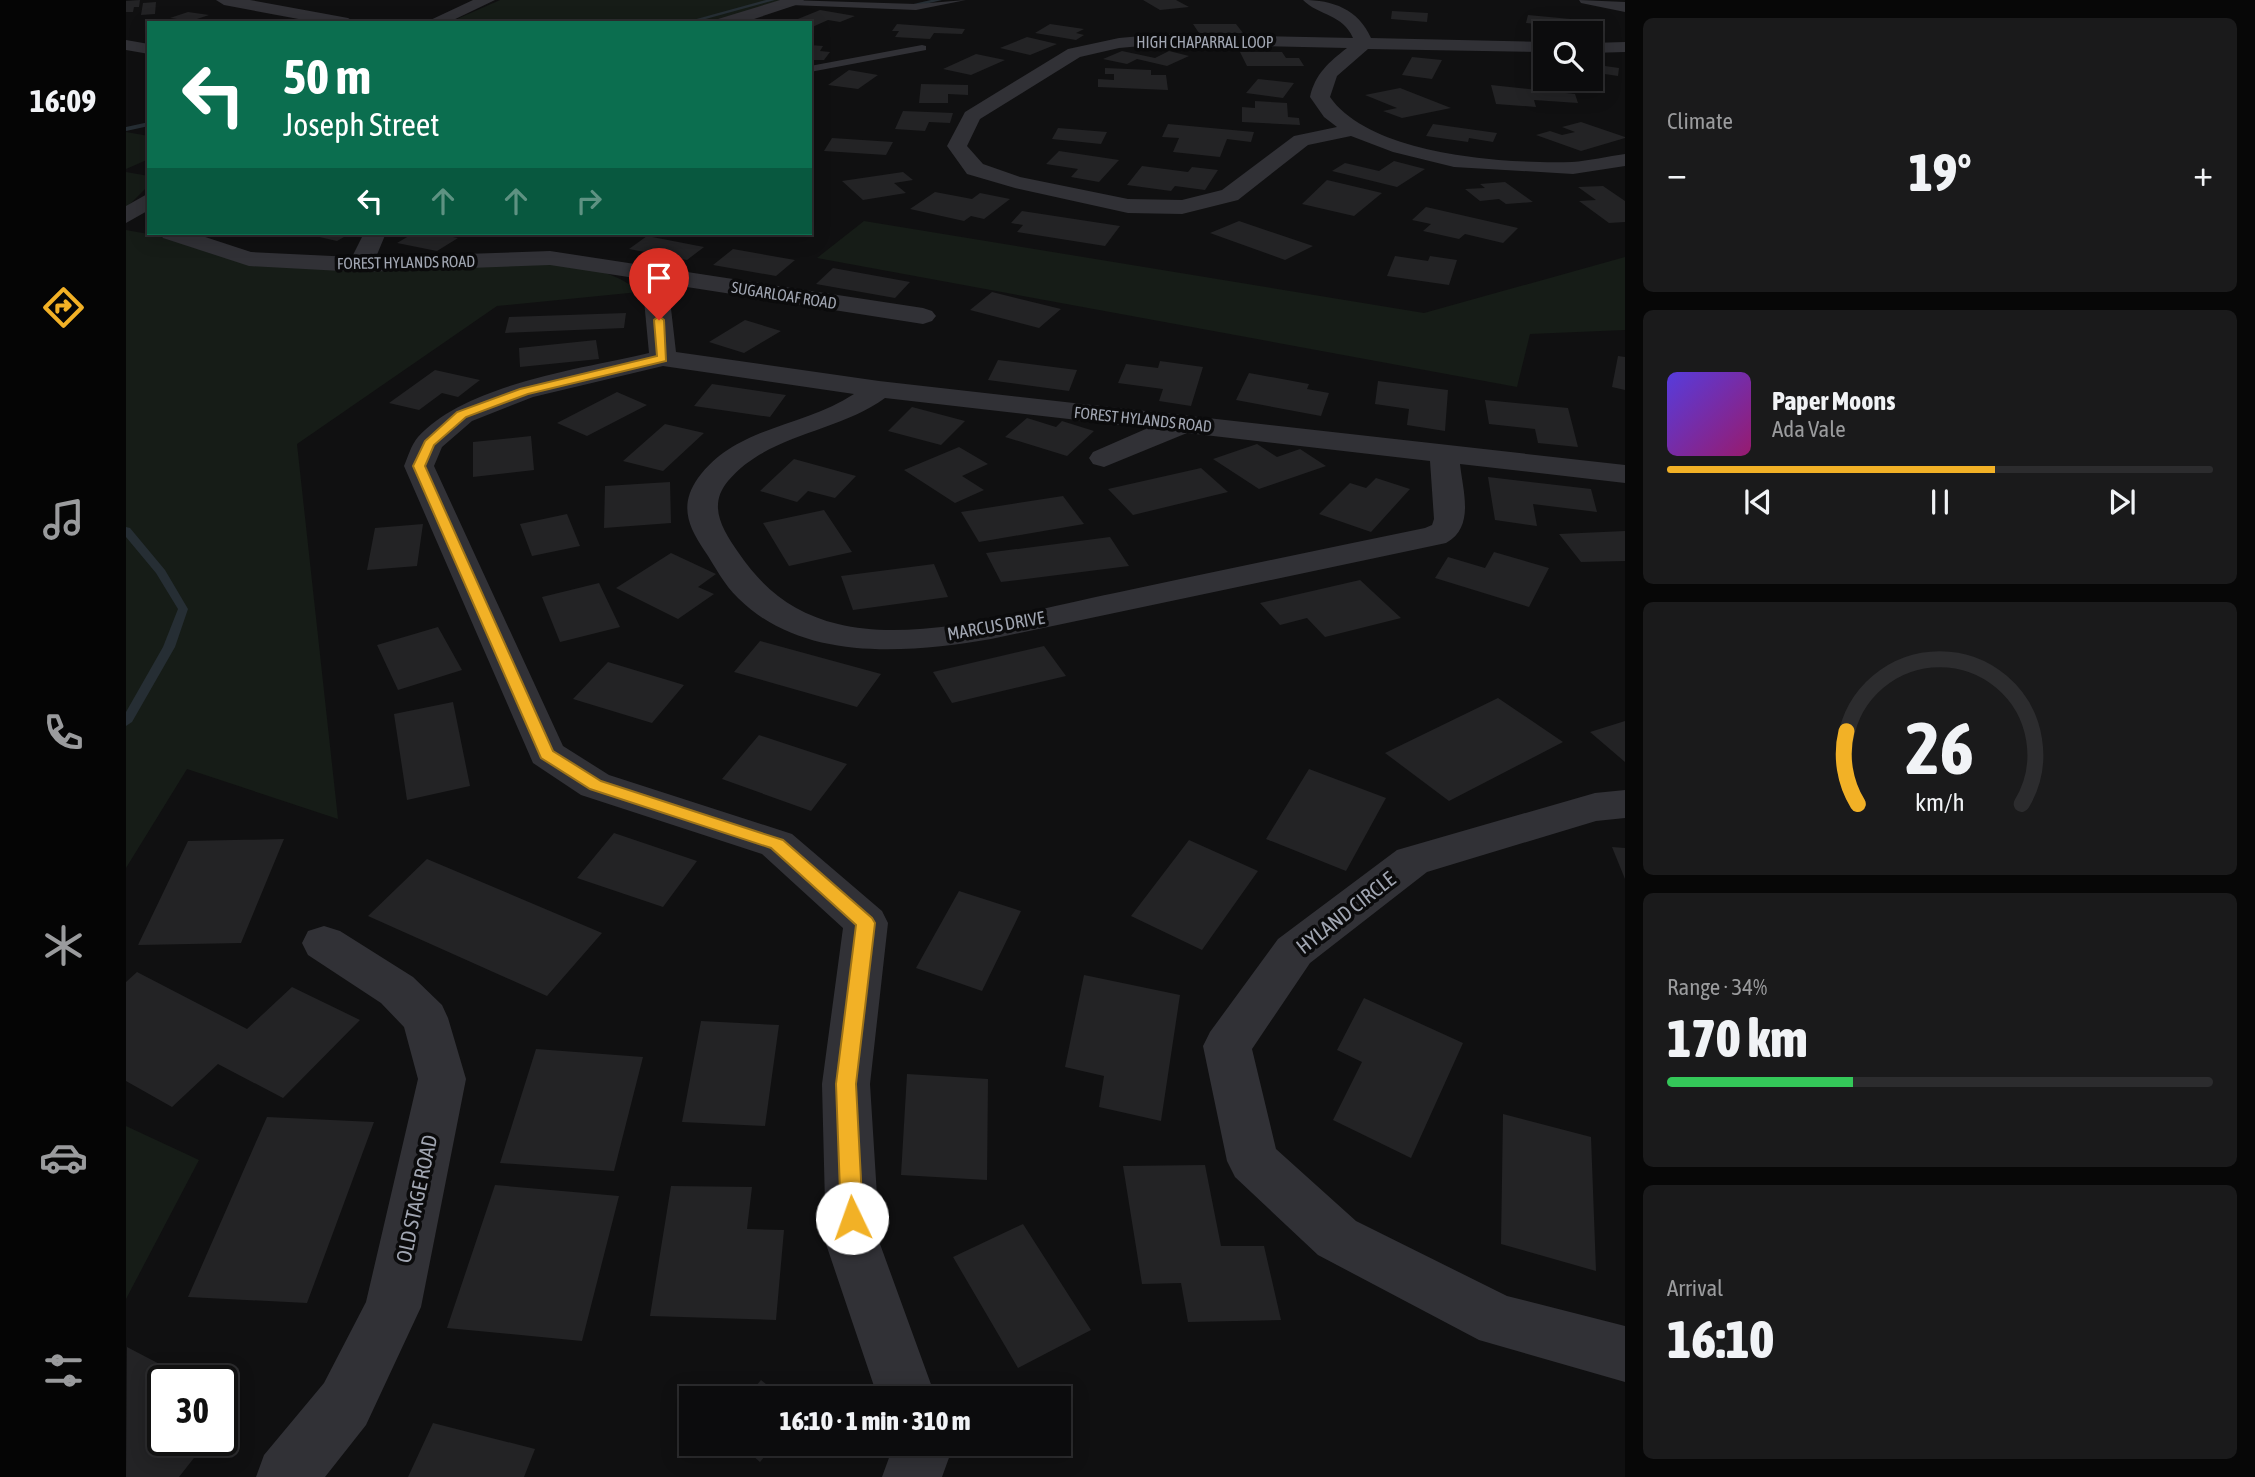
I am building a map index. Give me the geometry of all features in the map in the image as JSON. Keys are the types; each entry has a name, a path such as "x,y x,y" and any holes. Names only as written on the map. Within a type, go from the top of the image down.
{"street":[{"path":"224,0 337,21"},
{"path":"437,21 487,0"},
{"path":"1311,0 1346,14 1360,29 1364,43 1326,74 1321,82 1320,97 1331,113 1353,130 1400,148 1454,161 1561,168 1625,160"},
{"path":"1587,0 1625,7"},
{"path":"730,21 794,1"},
{"name":"HIGH CHAPARRAL LOOP","path":"1353,130 1301,140 1230,195 1182,207 1128,206 1015,182 975,169 957,146 972,116 1074,53 1119,43 1164,39 1533,47"},
{"path":"126,45 147,49"},
{"path":"1603,48 1625,47"},
{"path":"126,216 147,201"},
{"path":"126,226 147,229"},
{"name":"FOREST HYLANDS ROAD","path":"178,235 249,260 360,265 550,258 645,274"},
{"path":"360,265 374,235"},
{"path":"645,274 657,300 663,358 524,391 462,415 429,443 419,466 547,754 595,785 777,844 866,923 846,1084 853,1244 903,1386"},
{"name":"SUGARLOAF ROAD","path":"645,274 923,317"},
{"name":"FOREST HYLANDS ROAD","path":"663,358 879,389 1625,474"},
{"name":"MARCUS DRIVE","path":"879,389 862,405 775,435 741,452 717,474 702,497 701,524 751,593 784,615 823,629 869,639 962,635 1435,536 1446,530 1450,519 1444,452"},
{"path":"1104,458 1184,423"},
{"name":"HYLAND CIRCLE","path":"1625,804 1595,807 1412,861 1294,951 1227,1046 1253,1161 1337,1238 1499,1321 1625,1354"},
{"name":"OLD STAGE ROAD","path":"286,1477 345,1404 393,1307 442,1079 425,1018 397,990 324,943"},
{"path":"912,1477 919,1456"}],"lane":[{"path":"794,1 916,7 961,0"},
{"path":"812,69 922,48"}],"shaded area":[{"path":"500,0 782,0 716,21 453,21"},
{"path":"126,132 147,136 147,160 126,169"},
{"path":"126,172 147,176 147,187 126,208"},
{"path":"864,221 1424,313 1625,257 1625,330 1530,334 1517,387 817,258"},
{"path":"126,230 154,235 242,261 547,263 607,274 639,292 497,306 297,444 338,819 187,769 126,868"},
{"path":"126,1126 199,1160 126,1299"}],"building":[{"path":"140,0 139,7 134,7 133,12 126,12 126,1"},
{"path":"1143,0 1176,0 1189,7 1160,10"},
{"path":"156,2 155,14 141,15 143,3"},
{"path":"820,10 855,16 840,22 828,20 812,27 812,21 793,21"},
{"path":"1392,11 1428,13 1427,22 1391,19"},
{"path":"188,12 209,15 191,21 170,18"},
{"path":"1528,15 1581,20 1533,21 1533,24 1526,23"},
{"path":"897,24 965,29 962,34 934,33 930,39 895,37 899,31 892,31"},
{"path":"1050,24 1084,29 1076,33 1084,35 1076,40 1035,33"},
{"path":"1193,24 1236,24 1243,33 1199,33"},
{"path":"1027,37 1057,44 1030,55 1000,48"},
{"path":"812,45 823,46 820,51 830,52 824,60 812,60"},
{"path":"1122,51 1155,58 1169,51 1189,56 1167,66 1137,59 1127,64 1103,59"},
{"path":"1240,52 1282,52 1286,58 1299,58 1304,66 1247,66"},
{"path":"976,54 1005,60 971,75 943,69"},
{"path":"1412,57 1442,60 1432,79 1402,75"},
{"path":"1603,66 1619,68 1618,76 1603,74"},
{"path":"1105,68 1151,70 1151,75 1166,75 1168,90 1098,87 1098,79 1114,80 1114,74 1105,74"},
{"path":"849,70 878,75 858,89 828,85"},
{"path":"1258,79 1294,83 1283,98 1246,93"},
{"path":"921,84 968,85 968,95 948,94 948,103 919,103"},
{"path":"1491,85 1575,94 1578,103 1534,100 1536,107 1496,104"},
{"path":"1400,88 1451,108 1402,118 1383,111 1397,108 1365,95"},
{"path":"1255,101 1287,103 1288,117 1299,118 1300,125 1242,122 1242,107 1255,108"},
{"path":"903,111 953,113 950,123 929,122 925,131 895,129"},
{"path":"1581,122 1625,138 1581,151 1536,135 1550,131 1562,135 1575,132 1562,127"},
{"path":"1168,124 1254,132 1251,142 1227,139 1220,157 1173,152 1179,138 1162,137"},
{"path":"1433,124 1497,133 1493,142 1469,138 1468,142 1426,136"},
{"path":"1058,128 1107,132 1101,144 1052,139"},
{"path":"832,138 893,142 886,155 824,151"},
{"path":"1059,151 1119,160 1099,182 1071,177 1078,169 1046,164"},
{"path":"1394,161 1425,169 1397,187 1332,171 1345,163 1379,171"},
{"path":"1142,166 1188,172 1192,167 1218,170 1205,190 1175,186 1171,191 1127,185"},
{"path":"903,172 913,180 894,183 906,193 863,200 842,181"},
{"path":"1327,180 1382,193 1354,216 1302,204"},
{"path":"1505,182 1533,202 1506,204 1499,199 1480,201 1465,189 1485,188 1480,184"},
{"path":"1603,186 1625,201 1625,222 1609,223 1579,201 1596,200 1578,187"},
{"path":"935,192 972,199 980,193 1010,199 984,219 971,216 964,221 910,209"},
{"path":"1426,207 1518,228 1503,243 1465,234 1459,239 1423,231 1431,224 1412,220"},
{"path":"1022,211 1120,226 1105,246 1017,232 1023,225 1011,223"},
{"path":"1239,221 1313,246 1285,260 1210,233"},
{"path":"311,235 348,235 337,241"},
{"path":"411,235 458,238 437,251 397,243"},
{"path":"647,236 704,247 687,260 629,249"},
{"path":"733,249 795,260 776,276 713,265"},
{"path":"1395,256 1428,261 1430,256 1457,260 1449,285 1387,276"},
{"path":"833,268 910,282 895,298 816,284"},
{"path":"992,292 1061,309 1039,328 970,310"},
{"path":"626,313 624,328 505,333 509,317"},
{"path":"745,320 781,331 744,353 709,342"},
{"path":"596,340 599,359 520,367 519,348"},
{"path":"1618,356 1625,357 1625,390 1612,387"},
{"path":"998,360 1077,370 1069,391 988,380"},
{"path":"1160,361 1203,367 1191,406 1159,401 1163,389 1118,383 1126,364 1158,368"},
{"path":"435,370 480,380 458,397 442,393 419,410 389,403"},
{"path":"1249,373 1309,384 1307,389 1329,393 1321,416 1236,400"},
{"path":"1378,381 1448,390 1445,431 1407,425 1409,409 1375,404"},
{"path":"712,384 786,395 770,417 694,406"},
{"path":"617,392 647,405 587,436 557,423"},
{"path":"1485,400 1568,408 1578,447 1538,443 1535,429 1489,424"},
{"path":"912,407 965,421 941,445 888,431"},
{"path":"1027,418 1056,427 1062,421 1094,431 1067,456 1005,437"},
{"path":"665,424 704,433 663,471 623,461"},
{"path":"531,436 534,470 473,477 473,442"},
{"path":"1257,444 1277,457 1300,449 1326,466 1259,489 1213,459"},
{"path":"959,447 988,464 962,476 984,490 955,503 904,470"},
{"path":"794,459 856,476 835,498 808,491 797,502 760,491"},
{"path":"1201,468 1228,492 1133,515 1108,489"},
{"path":"1488,477 1591,489 1597,512 1533,504 1537,526 1495,520"},
{"path":"1376,478 1410,489 1371,532 1319,514 1350,483 1366,488"},
{"path":"670,482 671,523 604,528 605,486"},
{"path":"1063,496 1084,524 979,542 961,512"},
{"path":"824,510 852,552 789,566 763,523"},
{"path":"567,514 580,546 532,556 520,524"},
{"path":"423,524 417,566 367,570 375,528"},
{"path":"1625,531 1625,561 1581,562 1559,534"},
{"path":"1110,537 1129,566 1001,582 986,553"},
{"path":"1494,552 1549,568 1529,607 1435,578 1448,557 1485,568"},
{"path":"671,553 716,574 698,587 714,594 678,619 616,588"},
{"path":"934,564 948,597 853,610 841,576"},
{"path":"1360,580 1401,618 1325,637 1307,618 1280,625 1260,603"},
{"path":"599,583 620,627 560,642 542,597"},
{"path":"438,627 462,670 398,690 377,645"},
{"path":"760,641 881,674 857,707 734,672"},
{"path":"1044,646 1066,676 952,703 933,672"},
{"path":"608,662 684,685 652,723 573,699"},
{"path":"1498,698 1563,742 1449,801 1385,753"},
{"path":"453,702 470,786 407,800 394,714"},
{"path":"1625,721 1625,762 1590,732"},
{"path":"759,735 847,764 811,811 722,779"},
{"path":"1309,769 1386,798 1346,871 1266,839"},
{"path":"614,833 697,861 663,907 577,878"},
{"path":"284,839 241,943 138,945 188,841"},
{"path":"1189,840 1258,871 1202,950 1131,916"},
{"path":"1612,847 1625,848 1625,879"},
{"path":"427,859 602,933 547,996 368,916"},
{"path":"959,891 1021,911 982,991 916,968"},
{"path":"137,972 247,1029 292,987 360,1020 283,1098 218,1064 172,1107 126,1081 126,982"},
{"path":"1084,975 1180,995 1161,1121 1099,1107 1104,1076 1065,1067"},
{"path":"1364,998 1463,1043 1411,1158 1333,1120 1362,1062 1337,1050"},
{"path":"701,1021 779,1025 765,1126 682,1122"},
{"path":"536,1049 643,1057 614,1171 500,1163"},
{"path":"907,1074 988,1079 987,1180 901,1175"},
{"path":"1503,1114 1591,1137 1596,1271 1501,1244"},
{"path":"267,1117 374,1122 307,1303 188,1297"},
{"path":"1205,1165 1221,1246 1264,1246 1281,1320 1188,1322 1181,1283 1142,1284 1123,1166"},
{"path":"495,1185 619,1196 582,1341 447,1328"},
{"path":"671,1186 752,1187 747,1229 784,1230 776,1320 650,1316"},
{"path":"1023,1224 1091,1330 1018,1368 953,1257"},
{"path":"127,1347 161,1365 147,1365 147,1456 195,1456 179,1477 126,1477"},
{"path":"761,1380 768,1386 756,1386"},
{"path":"433,1423 535,1449 524,1477 408,1477"},
{"path":"753,1456 765,1456 760,1462"}],"waterway":[{"path":"692,21 772,0"},
{"path":"912,5 939,0"},
{"path":"126,129 147,124"},
{"path":"126,530 161,572 183,609 169,647 126,722"}],"route":[{"path":"659,320 663,358 524,391 462,415 429,443 419,466 547,754 595,785 777,844 866,923 846,1084 852,1218"}]}
